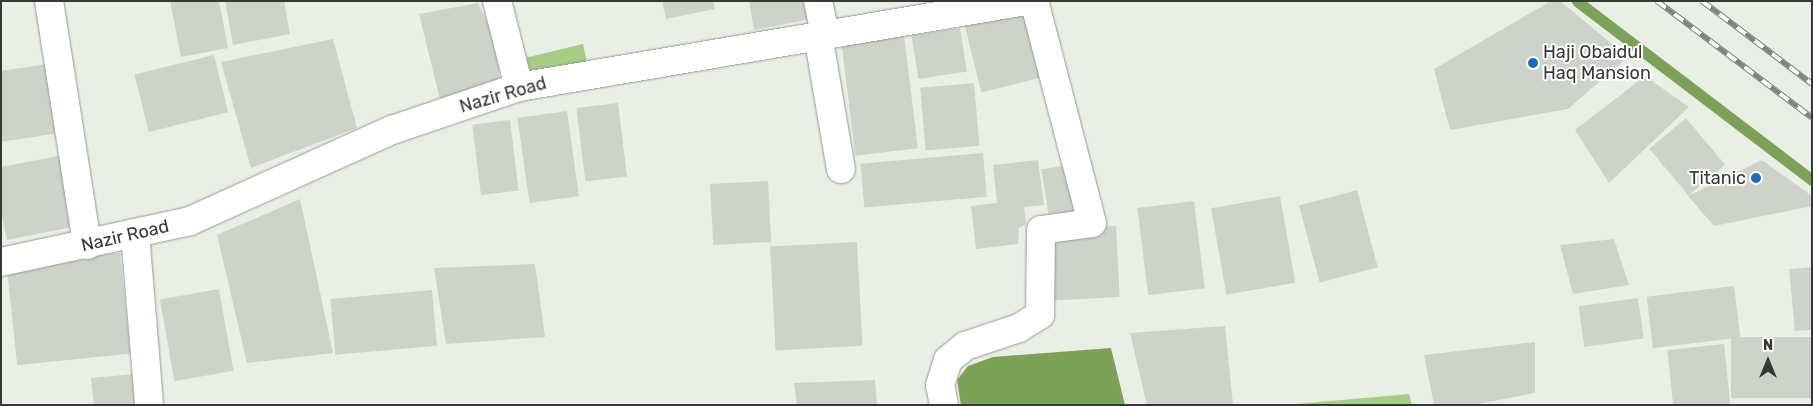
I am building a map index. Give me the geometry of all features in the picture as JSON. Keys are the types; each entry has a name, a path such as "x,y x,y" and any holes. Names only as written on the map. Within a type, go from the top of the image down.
{"street":[{"path":"50,1 87,245"},
{"path":"496,1 519,87"},
{"path":"818,1 841,169"},
{"name":"Nazir Road","path":"1,262 87,245 190,221 392,130 519,87 822,34 1026,1"},
{"path":"944,405 940,385 948,360 965,346 1019,328 1040,315 1041,230 1092,222 1034,1"},
{"path":"135,233 149,405"}],"shaded area":[{"path":"583,44 587,63 520,73 516,60"},
{"path":"1111,348 1125,405 961,405 957,380 968,366 993,357"},
{"path":"1409,394 1412,405 1286,405"}],"building":[{"path":"170,1 219,1 228,48 181,57"},
{"path":"225,1 284,1 290,34 233,45"},
{"path":"662,1 713,1 715,9 666,19"},
{"path":"749,1 808,1 812,19 754,30"},
{"name":"Haji Obaidul Haq Mansion","path":"1551,1 1560,1 1628,57 1568,109 1450,130 1434,69"},
{"path":"478,3 495,39 500,82 440,99 419,14"},
{"path":"1030,6 1047,76 981,92 964,22"},
{"path":"960,28 967,71 918,79 912,36"},
{"path":"904,35 918,148 855,156 841,43"},
{"path":"333,39 357,128 251,168 221,62"},
{"path":"214,55 228,112 149,132 134,75"},
{"path":"48,64 59,133 1,142 1,71"},
{"path":"1645,76 1689,107 1609,183 1575,130"},
{"path":"974,83 979,146 926,150 920,88"},
{"path":"618,103 627,176 585,182 576,108"},
{"path":"567,111 579,196 529,203 517,118"},
{"path":"1686,118 1725,165 1688,196 1649,149"},
{"path":"510,120 519,190 481,195 472,125"},
{"path":"983,153 987,197 864,208 860,164"},
{"path":"63,155 78,226 7,240 1,212 1,167"},
{"path":"1038,160 1044,205 1024,207 1026,224 1019,228 1018,244 976,249 971,206 997,203 993,165"},
{"name":"Titanic","path":"1762,160 1812,196 1812,206 1714,226 1688,196"},
{"path":"1075,164 1083,217 1050,223 1041,169"},
{"path":"768,181 771,242 713,245 710,184"},
{"path":"1357,190 1378,267 1320,283 1299,206"},
{"path":"1280,196 1295,283 1226,295 1211,208"},
{"path":"300,199 333,353 247,363 217,235"},
{"path":"1194,201 1205,288 1148,295 1137,208"},
{"path":"1116,226 1120,297 1053,300 1049,230"},
{"path":"1614,239 1629,285 1573,294 1560,245"},
{"path":"857,242 862,346 776,350 770,247"},
{"path":"120,253 131,353 17,365 7,265"},
{"path":"535,264 545,337 446,344 434,268"},
{"path":"1812,267 1812,330 1795,331 1789,269"},
{"path":"1734,286 1740,338 1653,348 1647,297"},
{"path":"219,289 233,371 174,381 160,299"},
{"path":"432,290 437,346 335,355 330,299"},
{"path":"1638,298 1644,339 1584,347 1579,306"},
{"path":"1225,326 1233,405 1147,405 1130,333"},
{"path":"1731,337 1812,337 1812,398 1731,398"},
{"path":"1535,342 1535,393 1472,405 1434,405 1424,355"},
{"path":"1724,344 1730,405 1673,405 1667,350"},
{"path":"135,374 138,405 94,405 91,378"},
{"path":"875,380 877,405 797,405 794,383"}],"waterway":[{"path":"1577,1 1812,180"}],"railway":[{"path":"1657,1 1812,118"},
{"path":"1702,1 1812,84"}],"place":[{"name":"Haji Obaidul Haq Mansion","path":"1533,63"},
{"name":"Titanic","path":"1756,178"}]}
